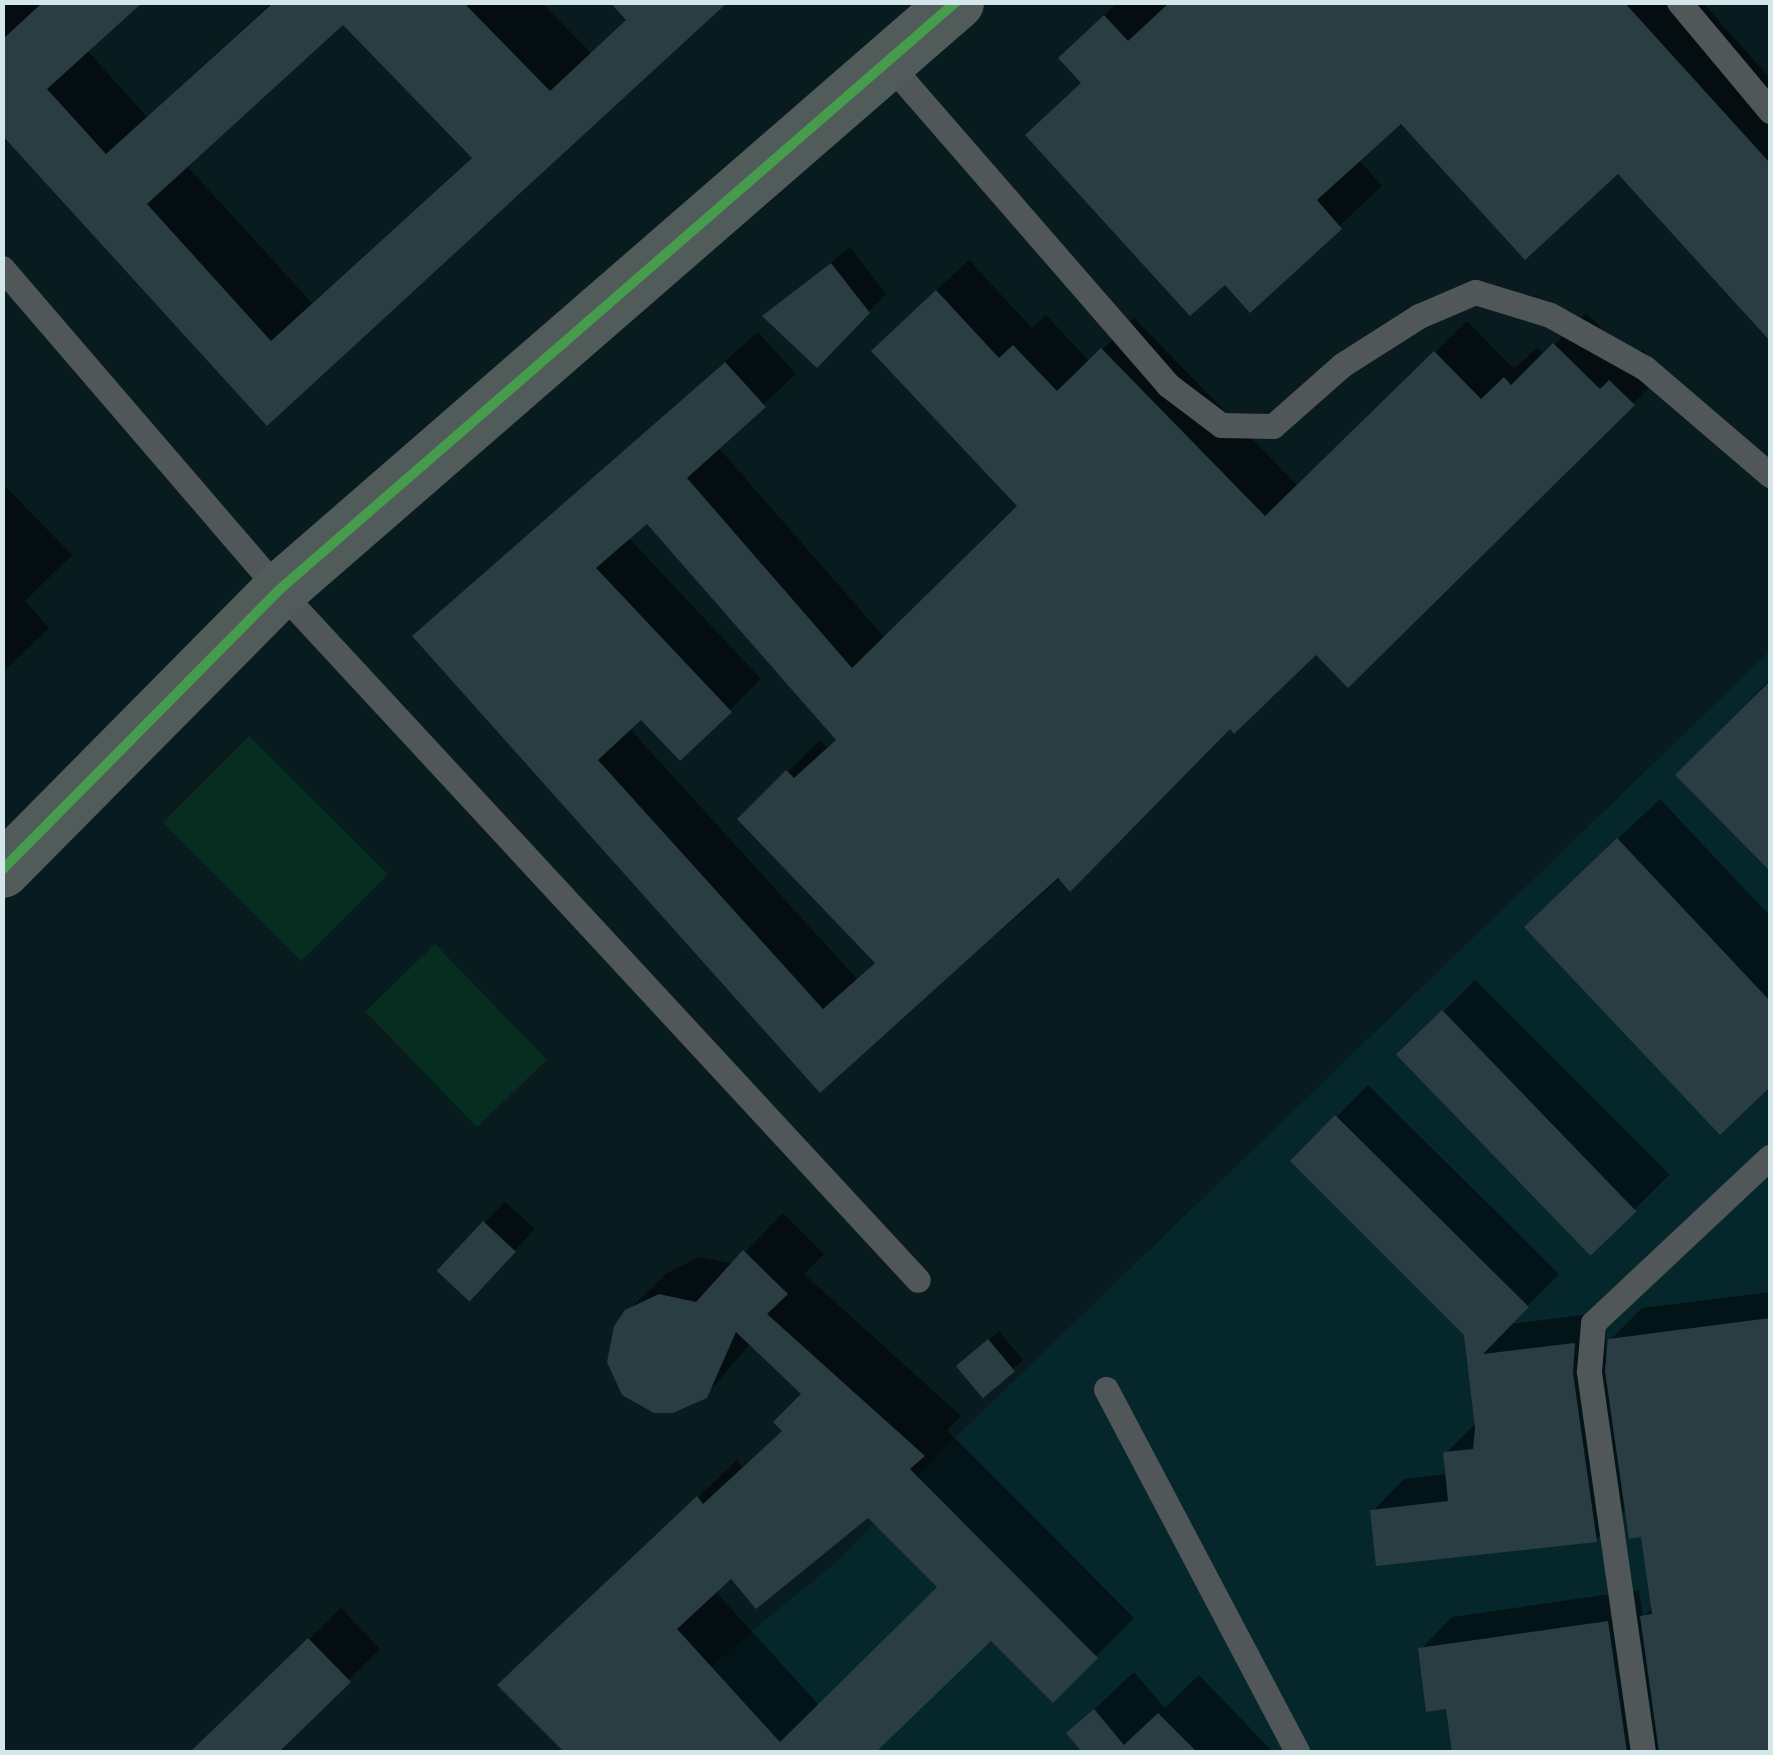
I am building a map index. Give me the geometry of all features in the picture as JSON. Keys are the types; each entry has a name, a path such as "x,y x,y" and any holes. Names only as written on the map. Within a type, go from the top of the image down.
{"street":[{"path":"2,870 280,590 890,65 956,2"}],"lane":[{"path":"1680,2 1770,112"},
{"path":"890,65 1168,385 1221,425 1273,426 1342,365 1419,316 1475,292 1550,314 1645,368 1770,476"},
{"path":"2,268 280,590 918,1280"},
{"path":"1643,1752 1590,1371 1593,1323 1770,1157"},
{"path":"1106,1389 1297,1752"}],"shaded area":[{"path":"1770,651 1770,1752 619,1752 743,1638 840,1559 940,1452"}],"green space":[{"path":"249,736 388,875 301,961 163,822"},
{"path":"435,944 547,1060 477,1127 365,1011"}],"building":[{"path":"43,2 143,2 47,89 106,154 274,2 463,2 550,91 626,20 610,2 728,2 267,426 2,135 2,40","holes":["343,25 472,158 271,341 147,204"]},
{"path":"1170,2 1624,2 1770,163 1770,341 1618,174 1525,260 1401,124 1317,200 1342,229 1250,313 1225,285 1190,316 1025,135 1081,83 1058,58 1104,15 1128,41"},
{"path":"831,263 870,313 817,368 762,316"},
{"path":"936,290 999,358 1013,345 1057,391 1101,348 1265,516 1434,351 1481,399 1504,377 1511,385 1553,343 1600,389 1609,380 1635,405 1348,688 1316,655 1234,734 1230,729 1070,892 1058,878 820,1093 412,636 725,362 766,407 687,478 852,668 1017,506 871,351","holes":["647,524 836,740 794,778 786,770 737,819 875,963 823,1009 598,760 641,720 680,761 732,712 596,568"]},
{"path":"1770,681 1770,871 1675,775"},
{"path":"1617,838 1770,1001 1770,1087 1720,1135 1524,927"},
{"path":"1442,1010 1637,1211 1590,1256 1396,1054"},
{"path":"1335,1115 1529,1307 1483,1354 1575,1343 1573,1373 1597,1542 1376,1566 1370,1510 1448,1501 1443,1452 1473,1449 1475,1428 1464,1335 1290,1161"},
{"path":"483,1221 516,1252 470,1301 437,1271"},
{"path":"743,1250 788,1294 767,1314 925,1456 910,1469 1098,1658 1053,1703 991,1641 876,1752 564,1752 497,1685 697,1496 703,1504 782,1431 773,1422 801,1394 736,1332 707,1398 673,1413 654,1413 622,1395 607,1362 614,1326 625,1310 659,1294 696,1302","holes":["868,1518 937,1587 780,1742 677,1629 731,1579 756,1609"]},
{"path":"1770,1318 1770,1750 1659,1752 1640,1616 1652,1614 1641,1537 1629,1539 1605,1371 1608,1339"},
{"path":"988,1339 1015,1371 983,1398 956,1366"},
{"path":"1608,1621 1627,1752 1452,1752 1446,1709 1426,1712 1418,1648"},
{"path":"308,1638 351,1682 279,1752 190,1752"},
{"path":"1094,1709 1124,1745 1158,1713 1197,1752 1082,1752 1066,1733"}],"cycle path":[{"path":"2,870 279,590 956,2"}]}
